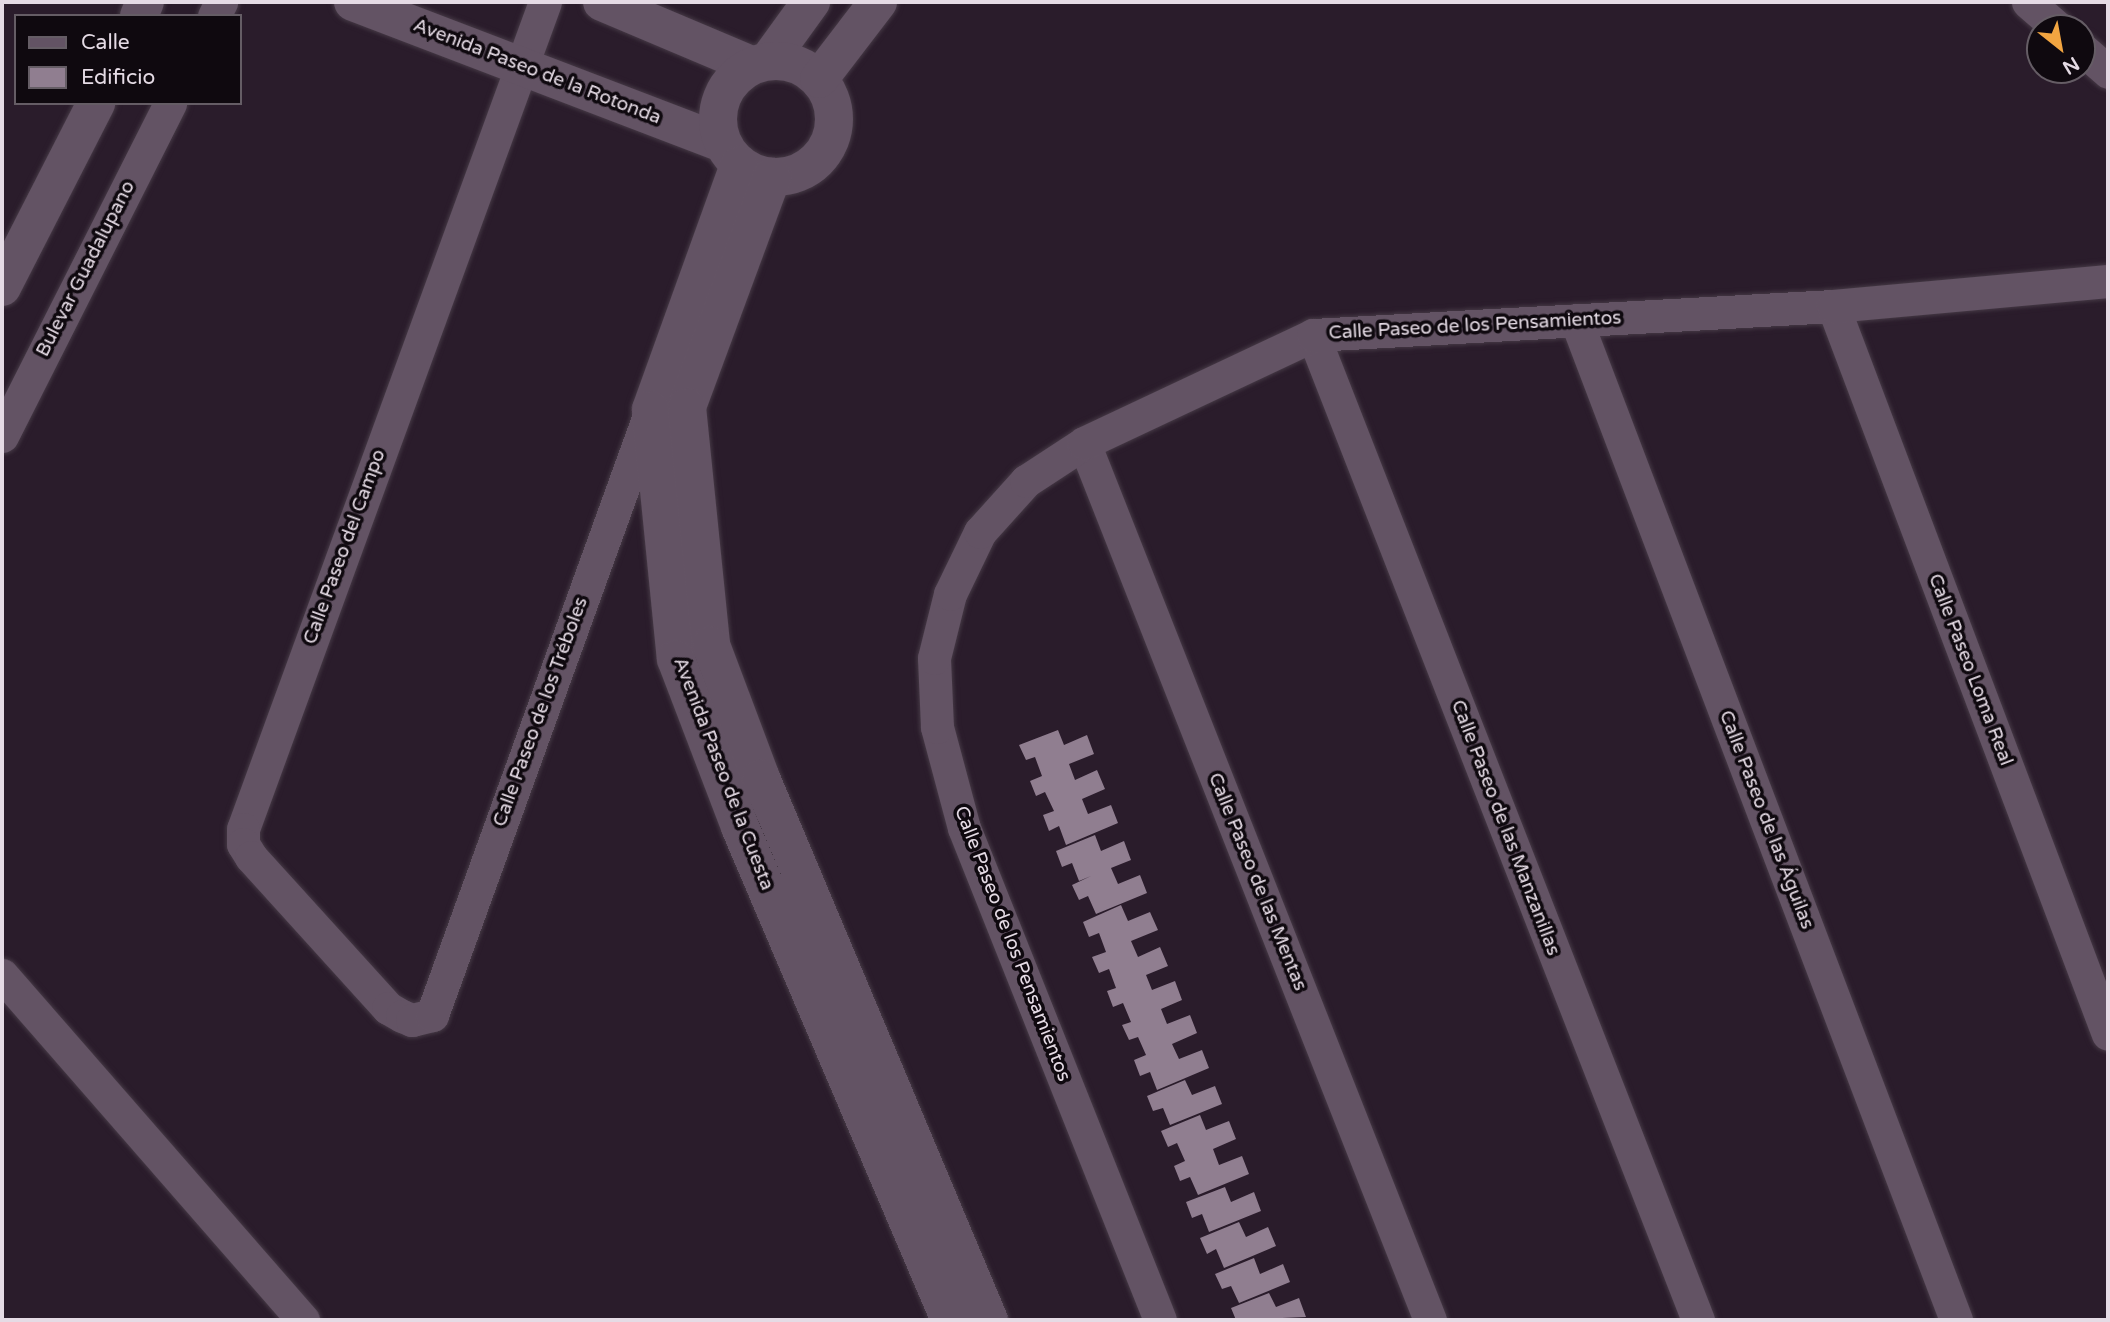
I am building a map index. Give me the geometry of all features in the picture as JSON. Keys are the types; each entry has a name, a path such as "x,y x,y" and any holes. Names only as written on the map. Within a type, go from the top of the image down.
{"street":[{"name":"Avenida Paseo de la Rotonda","path":"353,2 522,66 744,162"},
{"name":"Calle Paseo del Campo","path":"432,1015 412,1020 387,1008 251,857 243,844 243,829 545,2"},
{"path":"602,2 760,63 788,61 819,79 834,110 829,144 805,169 744,162 717,125 725,89 760,63 809,3"},
{"path":"819,79 878,2"},
{"path":"2028,2 2042,14"},
{"path":"2,287 63,173 95,105"},
{"name":"Bulevar Guadalupano","path":"2,436 169,105"},
{"name":"Avenida Paseo de la Cuesta","path":"744,162 651,410 676,659 740,827 950,1320"},
{"name":"Avenida Paseo de la Cuesta","path":"744,162 687,407 711,645 761,778 989,1320"},
{"name":"Calle Paseo de los Pensamientos","path":"1160,1320 964,828 937,727 934,658 950,594 980,532 1026,481 1084,443 1313,335 2105,290"},
{"name":"Calle Paseo Loma Real","path":"1833,306 2108,1034"},
{"name":"Calle Paseo de las Águilas","path":"1576,320 1956,1320"},
{"name":"Calle Paseo de las Manzanillas","path":"1313,335 1698,1320"},
{"name":"Calle Paseo de los Tréboles","path":"432,1015 651,410"},
{"name":"Calle Paseo de las Mentas","path":"1084,443 1430,1320"},
{"path":"2,975 303,1320"}],"building":[{"path":"1058,730 1064,745 1087,735 1094,754 1069,764 1075,780 1097,770 1105,789 1082,799 1088,814 1111,805 1118,823 1066,845 1059,826 1049,831 1043,815 1054,811 1045,792 1036,796 1030,781 1042,776 1035,757 1026,760 1019,745"},
{"path":"1095,835 1101,851 1124,841 1131,860 1111,868 1118,884 1140,875 1147,893 1096,914 1088,896 1079,900 1072,885 1091,876 1079,881 1072,863 1062,867 1056,851"},
{"path":"1121,905 1128,921 1150,912 1158,930 1131,941 1138,957 1160,947 1168,966 1146,975 1152,990 1175,981 1182,1000 1161,1009 1167,1024 1190,1015 1197,1033 1172,1044 1179,1059 1202,1050 1209,1068 1157,1090 1150,1072 1140,1076 1134,1060 1146,1055 1138,1037 1129,1040 1122,1025 1131,1022 1123,1003 1113,1007 1107,991 1116,988 1109,969 1099,973 1092,957 1106,952 1099,933 1089,937 1083,922"},
{"path":"1185,1080 1192,1095 1215,1086 1222,1104 1170,1125 1163,1108 1153,1111 1147,1096"},
{"path":"1200,1115 1206,1130 1229,1121 1236,1139 1213,1149 1219,1165 1242,1156 1249,1174 1198,1195 1190,1177 1180,1181 1174,1166 1185,1161 1177,1143 1168,1147 1161,1131"},
{"path":"1225,1187 1231,1202 1254,1192 1261,1211 1209,1232 1202,1214 1192,1218 1186,1202"},
{"path":"1239,1222 1246,1237 1268,1227 1276,1246 1224,1268 1216,1249 1207,1254 1200,1238"},
{"path":"1254,1258 1260,1274 1283,1264 1290,1282 1239,1303 1231,1286 1222,1289 1215,1274"},
{"path":"1269,1293 1276,1307 1299,1298 1306,1317 1236,1320 1231,1308"}]}
